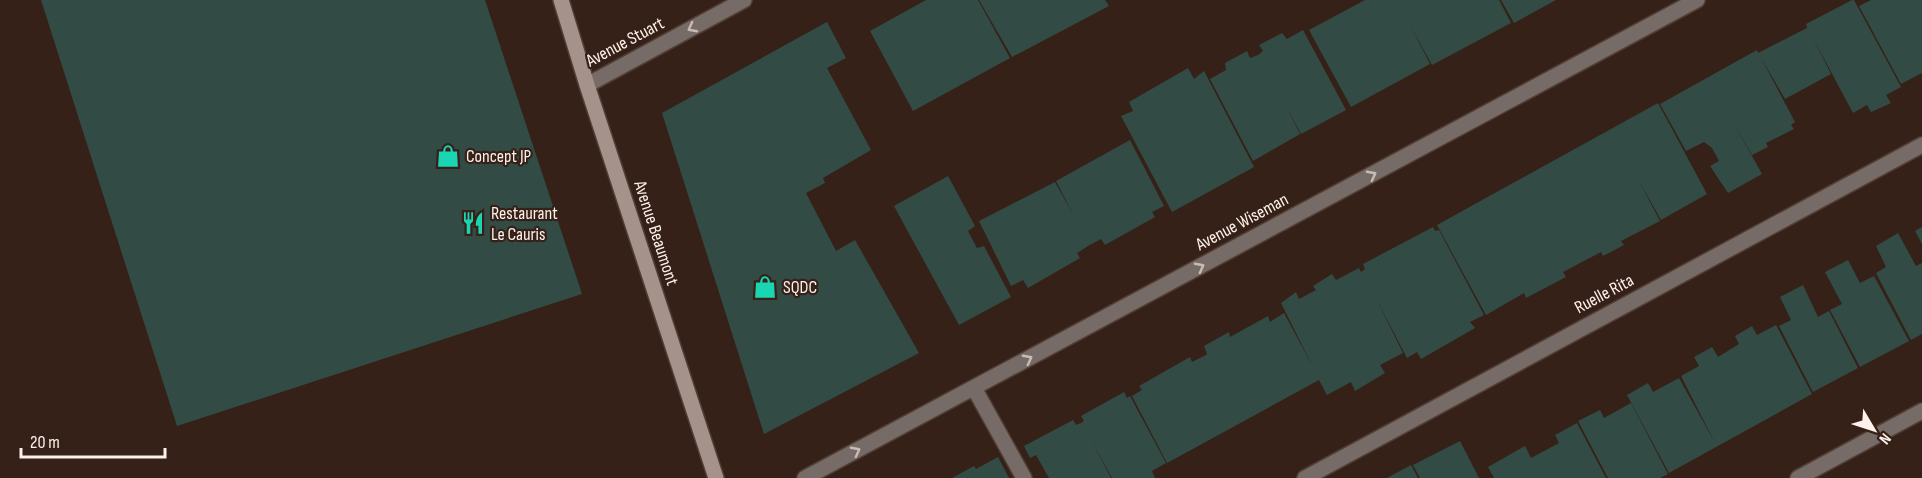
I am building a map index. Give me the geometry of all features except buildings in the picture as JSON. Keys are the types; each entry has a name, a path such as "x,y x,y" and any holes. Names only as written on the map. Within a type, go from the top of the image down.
{"street":[{"name":"Avenue Beaumont","path":"561,0 716,478"},
{"name":"Avenue Stuart","path":"587,85 744,0"},
{"name":"Avenue Wiseman","path":"804,478 1698,0"},
{"name":"Ruelle Rita","path":"1305,478 1922,145"},
{"path":"975,388 1024,478"},
{"path":"1798,478 1922,411"}],"place":[{"name":"Concept JP","path":"448,156"},
{"name":"Restaurant Le Cauris","path":"473,223"},
{"name":"SQDC","path":"765,287"}]}
